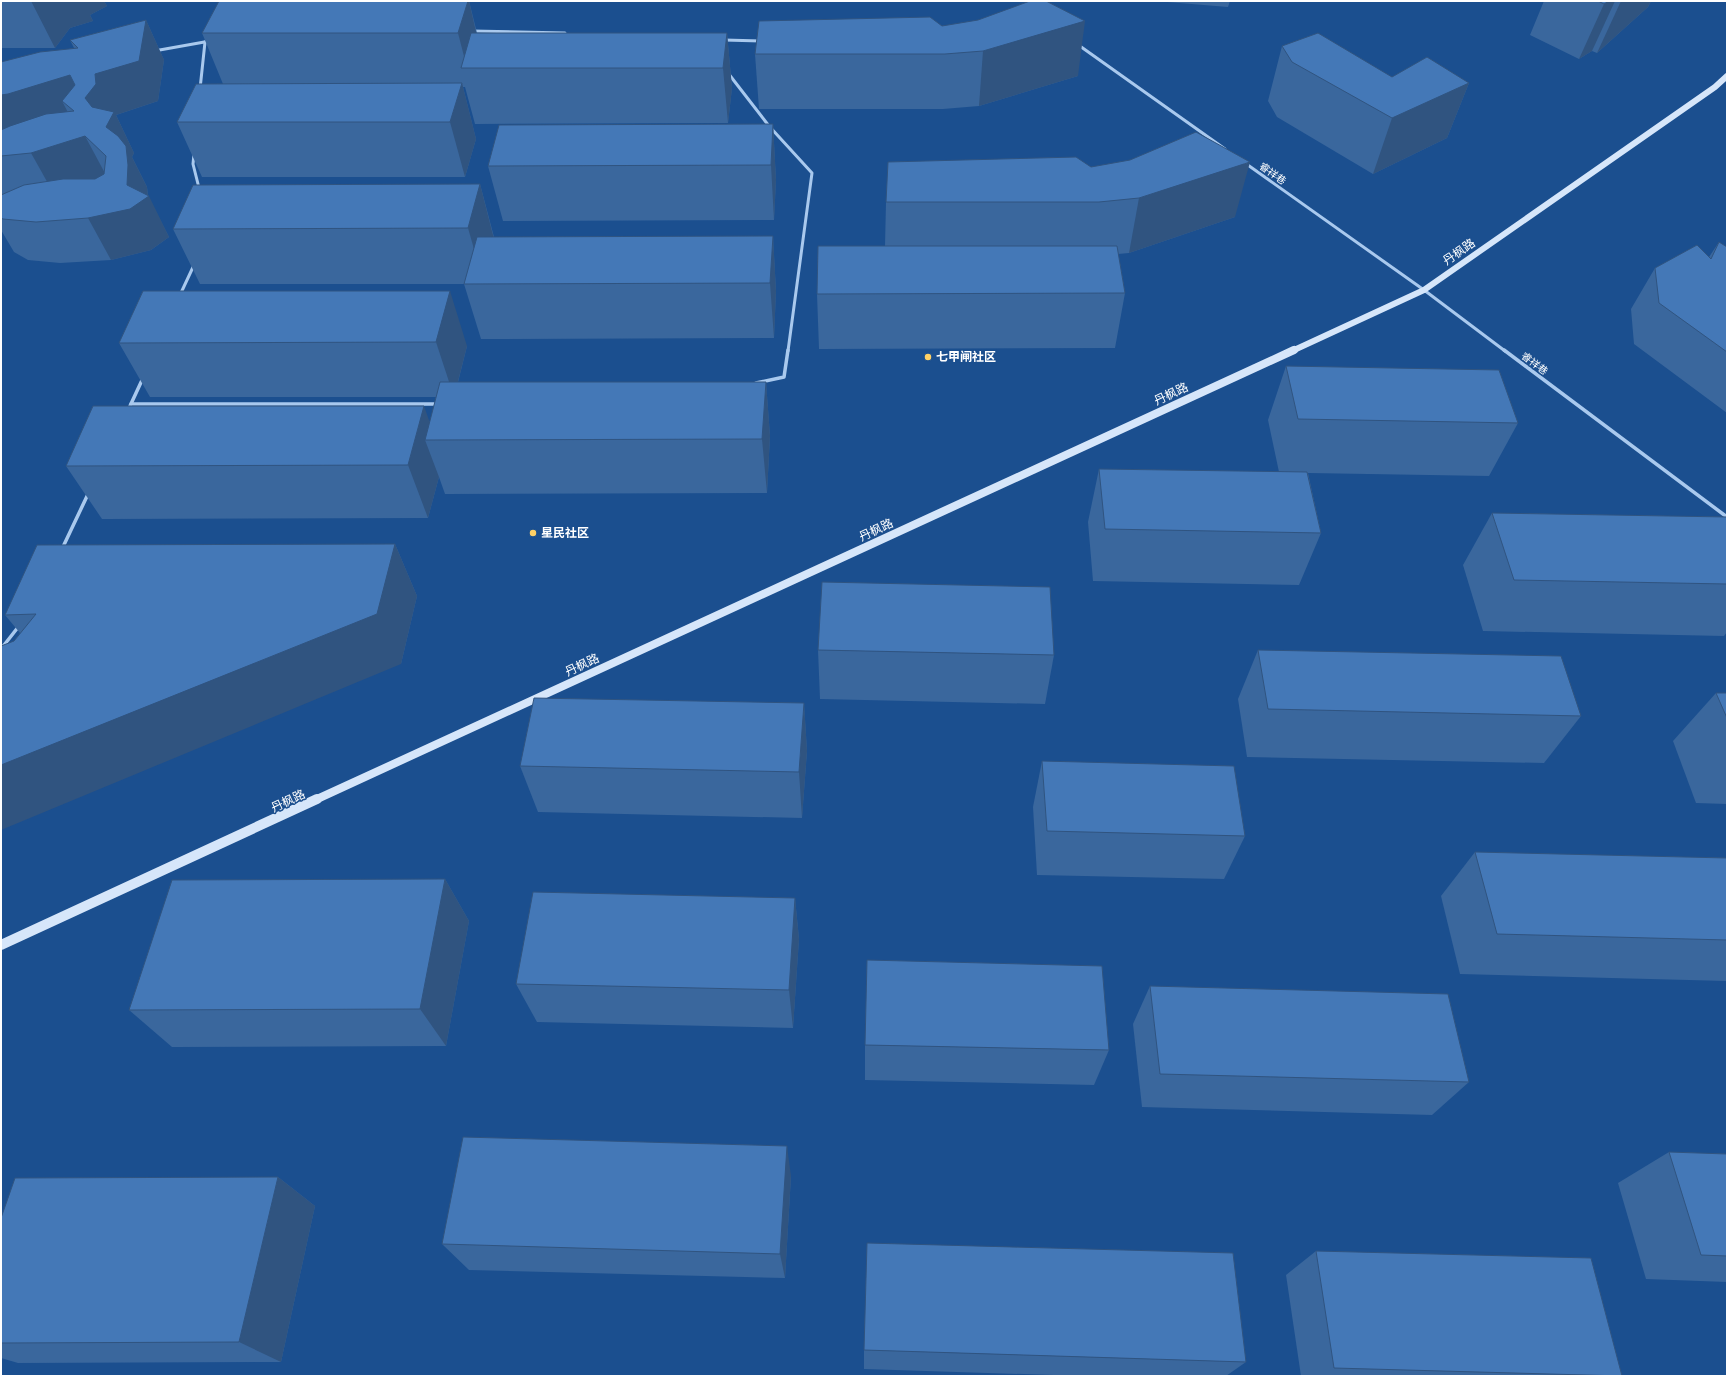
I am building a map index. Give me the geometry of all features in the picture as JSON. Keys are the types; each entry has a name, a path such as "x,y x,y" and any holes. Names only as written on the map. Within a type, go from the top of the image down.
{"street":[{"path":"467,31 569,34"},
{"path":"718,40 764,41"},
{"path":"1072,40 1229,151"},
{"path":"150,52 212,41"},
{"path":"200,95 205,42"},
{"path":"725,69 769,126 812,173 784,377 753,383"},
{"name":"丹枫路","path":"1,945 1424,290 1716,87 1727,76"},
{"path":"194,148 193,164 200,195"},
{"name":"睿祥巷","path":"1242,160 1424,290 1727,517"},
{"path":"179,298 196,262"},
{"path":"127,411 144,376"},
{"path":"130,404 446,404"},
{"path":"60,553 90,489"},
{"path":"1,649 24,621"}],"building":[{"path":"219,1 468,1 458,33 202,33"},
{"path":"1030,1 1046,1 1085,21 983,51 945,54 755,54 759,21 930,17 942,26 978,20"},
{"path":"1598,1 1609,1 1604,4"},
{"path":"146,20 139,61 95,74 96,84 85,98 92,107 114,112 106,127 118,136 126,146 128,165 127,185 149,196 130,209 88,218 36,222 1,218 1,195 24,185 63,179 95,179 104,174 106,156 85,136 31,153 1,156 1,130 46,114 74,111 62,101 75,85 70,75 1,95 1,62 40,52 78,48 70,40"},
{"path":"471,33 727,33 723,68 461,68"},
{"path":"1318,33 1392,77 1427,57 1469,83 1392,118 1292,62 1282,46"},
{"path":"462,83 450,122 177,122 196,84"},
{"path":"773,124 771,165 488,166 499,125"},
{"path":"1196,132 1250,162 1139,198 1099,202 886,202 888,162 1076,157 1091,167 1130,160"},
{"path":"480,184 468,228 173,229 193,185"},
{"path":"773,236 770,283 464,284 477,237"},
{"path":"1719,242 1727,247 1727,352 1659,303 1655,268 1697,245 1711,259"},
{"path":"818,246 1117,246 1125,293 817,294"},
{"path":"143,291 450,291 436,342 119,343"},
{"path":"1286,366 1499,370 1518,423 1298,419"},
{"path":"440,382 766,382 762,439 425,440"},
{"path":"93,406 424,406 408,465 66,466"},
{"path":"1099,469 1307,472 1321,533 1105,529"},
{"path":"1492,513 1727,517 1727,584 1514,580"},
{"path":"395,544 377,614 1,765 1,646 14,641 36,614 5,615 37,545"},
{"path":"822,582 1050,587 1054,655 818,650"},
{"path":"1258,650 1561,656 1581,716 1268,709"},
{"path":"1716,693 1727,693 1727,718"},
{"path":"534,698 804,703 799,772 520,766"},
{"path":"1042,761 1234,766 1245,836 1047,831"},
{"path":"1475,852 1727,858 1727,940 1497,934"},
{"path":"445,879 420,1009 129,1010 172,880"},
{"path":"533,892 795,898 789,990 516,984"},
{"path":"867,960 1102,966 1109,1050 865,1045"},
{"path":"1150,986 1448,994 1469,1082 1160,1074"},
{"path":"463,1137 787,1146 780,1254 442,1244"},
{"path":"1669,1152 1727,1154 1727,1256 1701,1255"},
{"path":"278,1177 239,1342 1,1343 1,1218 15,1178"},
{"path":"867,1243 1233,1253 1246,1362 864,1350"},
{"path":"1316,1251 1591,1258 1622,1376 1334,1368"}],"place":[{"name":"七甲闸社区","path":"928,357"},
{"name":"星民社区","path":"533,533"}]}
